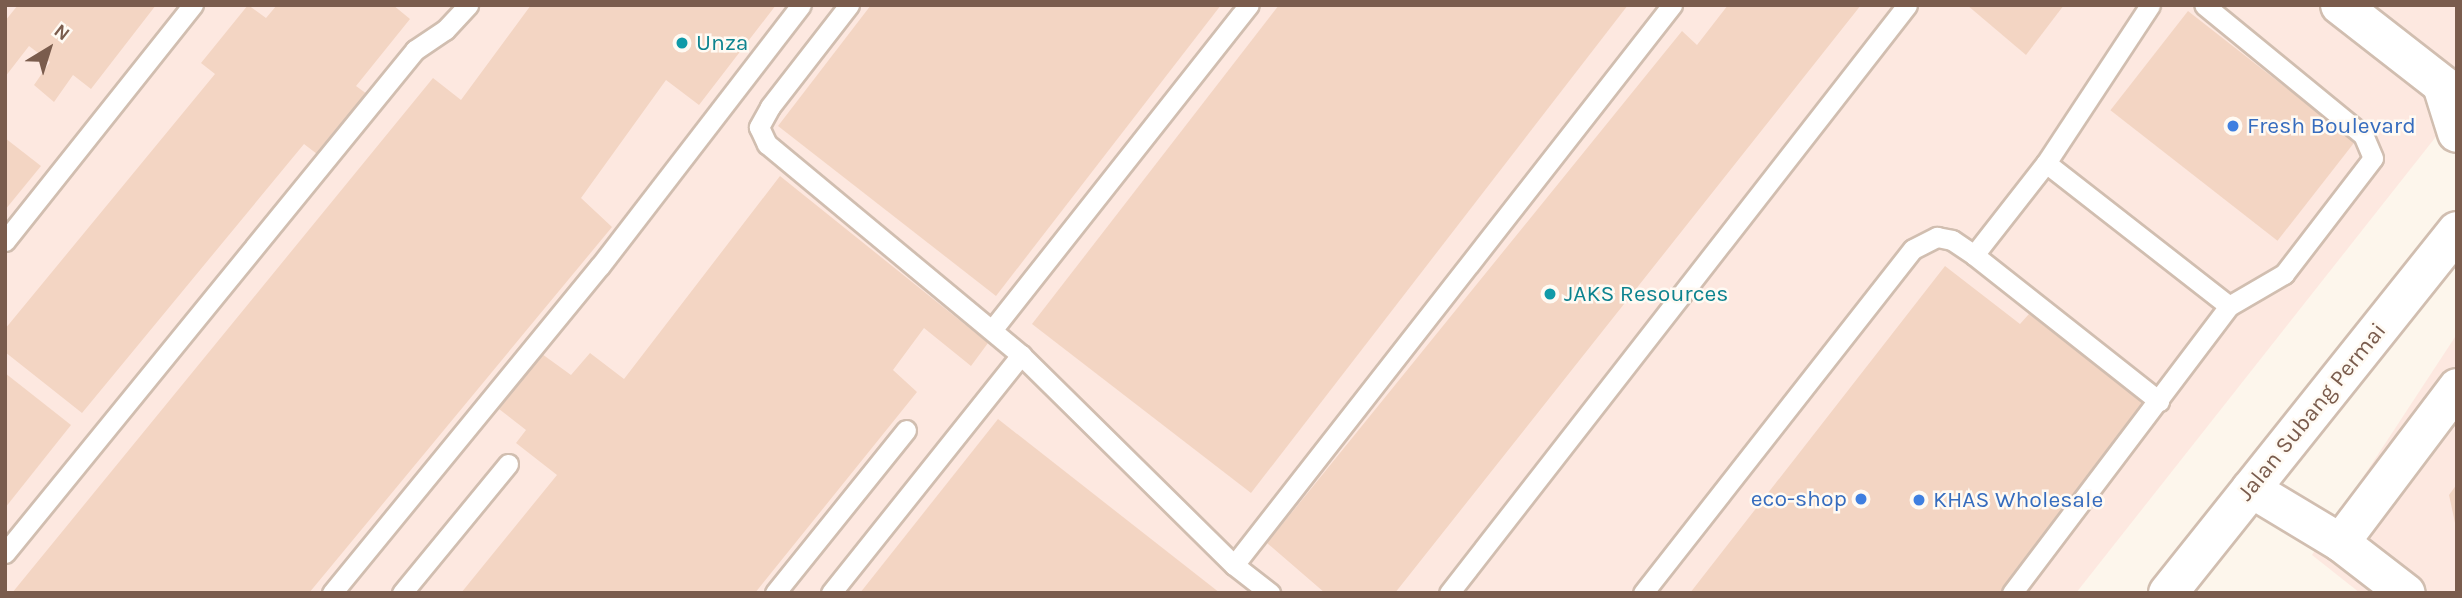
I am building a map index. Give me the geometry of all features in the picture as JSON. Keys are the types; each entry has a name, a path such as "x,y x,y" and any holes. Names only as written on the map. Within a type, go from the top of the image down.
{"street":[{"path":"2340,5 2449,90 2457,133"},
{"name":"Jalan Subang Permai","path":"2168,593 2457,231"},
{"path":"2340,542 2454,397"},
{"path":"2250,488 2340,542 2406,593"}],"lane":[{"path":"5,241 193,5"},
{"path":"5,553 415,50 445,30 468,5"},
{"path":"332,593 600,266 801,5"},
{"path":"849,5 759,127 767,144 1021,355 1234,565 1270,593"},
{"path":"992,330 1249,5"},
{"path":"1234,565 1672,5"},
{"path":"1449,593 1906,5"},
{"path":"1974,255 2046,163 2150,5"},
{"path":"2012,593 2229,306 2284,274 2373,158 2363,135 2204,5"},
{"path":"2046,163 2229,306"},
{"path":"1643,593 1913,250 1937,237 1952,240 1974,255 2159,401"},
{"path":"831,593 1021,355"},
{"path":"775,593 906,430"},
{"path":"402,593 508,464"}],"shaded area":[{"path":"5,5 2457,5 2457,110 2076,593 5,593"},
{"path":"2457,334 2457,593 2360,593 2312,555"}],"building":[{"path":"18,5 156,5 91,89 73,75 54,102 34,85 50,62 29,46 5,77 5,21"},
{"path":"248,5 266,18 277,5 393,5 410,19 356,86 367,94 317,154 304,144 82,413 5,352 5,329 215,74 201,63"},
{"path":"531,5 776,5 699,105 666,80 581,198 612,227 309,593 12,593 433,78 461,100"},
{"path":"871,5 1221,5 996,296 778,126"},
{"path":"1279,5 1628,5 1251,493 1032,324"},
{"name":"JAKS Resources","path":"1728,5 1861,5 1395,593 1325,593 1267,543 1682,31 1697,45"},
{"path":"1967,5 2064,5 2026,55"},
{"name":"Fresh Boulevard","path":"2188,11 2355,142 2277,241 2110,110"},
{"path":"5,138 41,166 5,210"},
{"path":"780,176 988,343 971,366 924,328 893,370 917,392 755,593 461,593 557,475 516,443 526,430 499,409 542,354 571,375 590,353 624,379"},
{"name":"KHAS Wholesale","path":"1945,266 2020,324 2029,314 2148,406 2003,593 1690,593"},
{"path":"5,373 71,425 5,508"},
{"path":"998,419 1220,593 860,593"},
{"path":"2457,484 2457,532 2449,495"}],"place":[{"name":"Unza","path":"682,43"},
{"name":"Fresh Boulevard","path":"2233,126"},
{"name":"JAKS Resources","path":"1550,294"},
{"name":"eco-shop","path":"1861,499"},
{"name":"KHAS Wholesale","path":"1919,500"}]}
